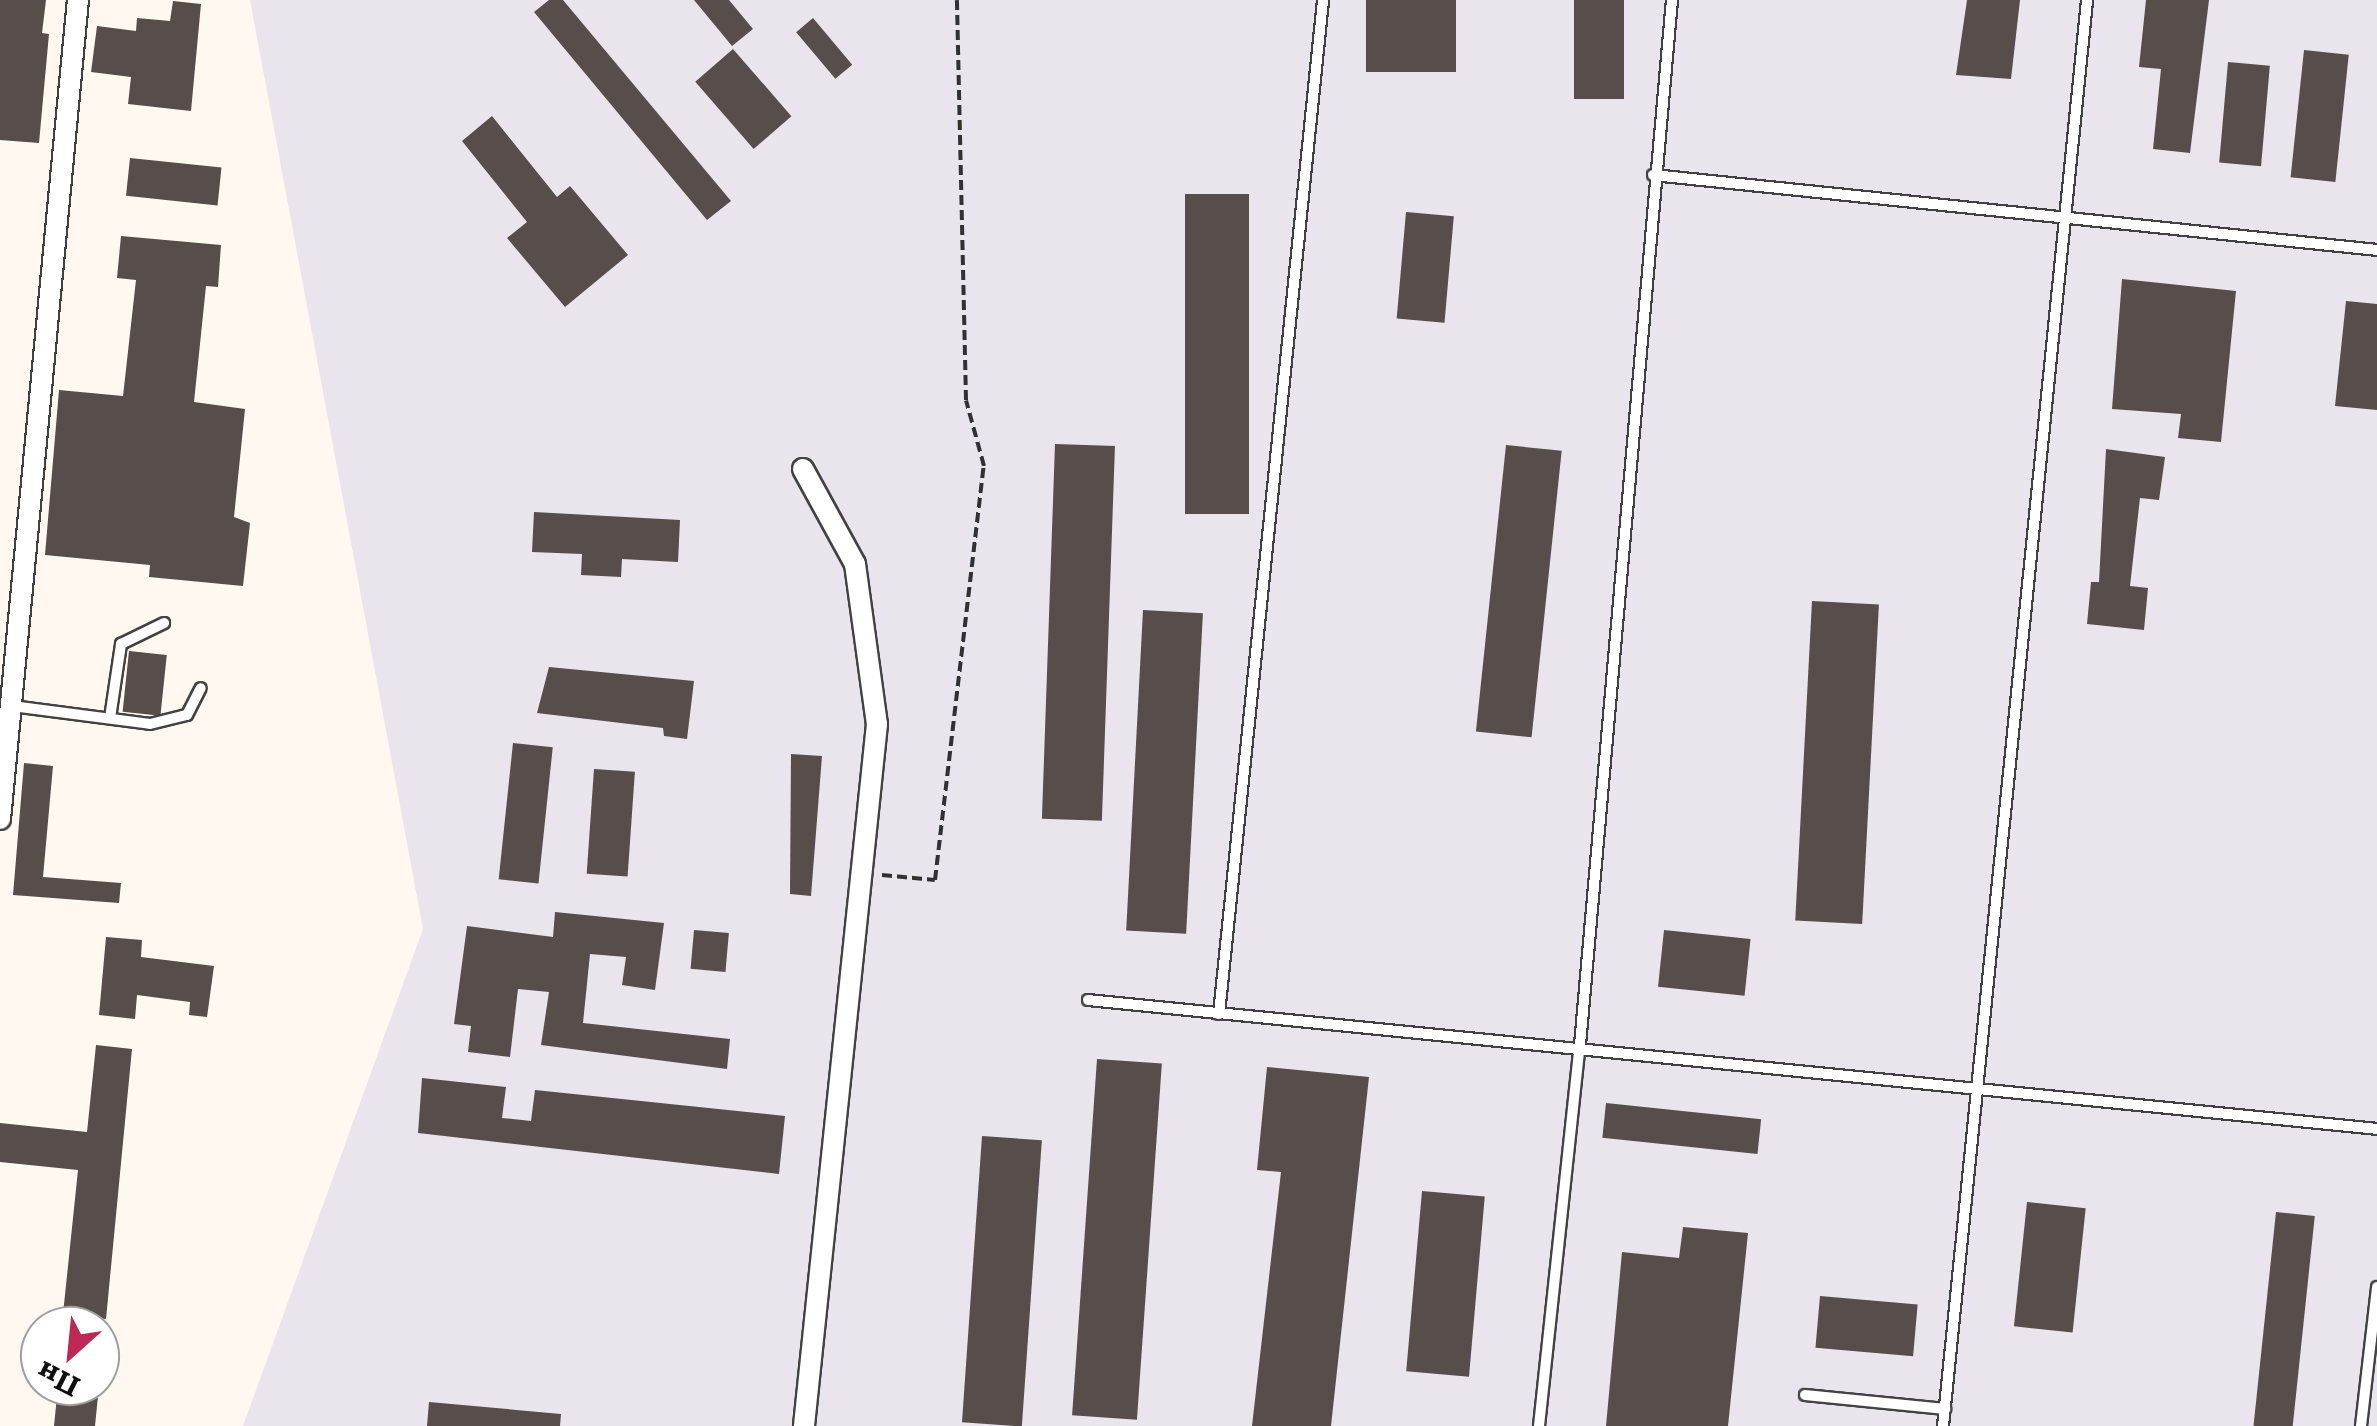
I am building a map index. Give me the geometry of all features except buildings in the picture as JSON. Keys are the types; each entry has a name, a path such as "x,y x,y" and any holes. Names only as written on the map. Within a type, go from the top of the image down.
{"street":[{"path":"0,819 78,0"},
{"path":"804,469 855,564 868,627 877,724 804,1426"}],"lane":[{"path":"1219,1014 1323,0"},
{"path":"1539,1426 1580,1045 1672,0"},
{"path":"1943,1426 2087,0"},
{"path":"1654,174 2377,250"},
{"path":"110,718 121,644 164,623"},
{"path":"10,706 150,724 187,715 200,688"},
{"path":"1088,1000 1580,1045 2377,1130"},
{"path":"2361,1426 2377,1286"},
{"path":"1805,1394 1945,1410"}],"path":[{"path":"863,873 935,880 984,466 966,400 957,0"}],"shaded area":[{"path":"250,0 2377,0 2377,1426 243,1426 423,929"}]}
